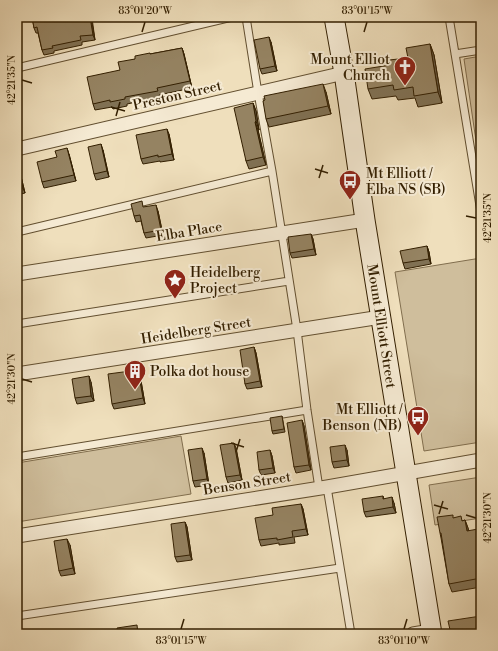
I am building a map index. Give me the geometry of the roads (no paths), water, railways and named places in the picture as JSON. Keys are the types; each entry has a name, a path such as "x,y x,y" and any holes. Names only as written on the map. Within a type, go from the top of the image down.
{"main road":[{"name":"Mount Elliott Street","path":"334,17 406,473 425,633"}],"street":[{"name":"Preston Street","path":"17,149 344,73"},
{"name":"Elba Place","path":"17,274 365,220"},
{"name":"Heidelberg Street","path":"17,374 381,317"},
{"name":"Benson Street","path":"17,536 481,460"}],"lane":[{"path":"17,68 232,17"},
{"path":"246,17 297,330 307,410 340,568 351,634"},
{"path":"449,17 481,212"},
{"path":"455,54 481,50"},
{"path":"17,232 272,171"},
{"path":"17,324 289,281"},
{"path":"17,457 307,410"},
{"path":"17,616 340,568"}],"place":[{"name":"Mount Elliot Church","path":"405,86"},
{"name":"Mt Elliott / Elba NS (SB)","path":"350,200"},
{"name":"Heidelberg Project","path":"175,300"},
{"name":"Polka dot house","path":"135,390"},
{"name":"Mt Elliott / Benson (NB)","path":"418,436"}]}
